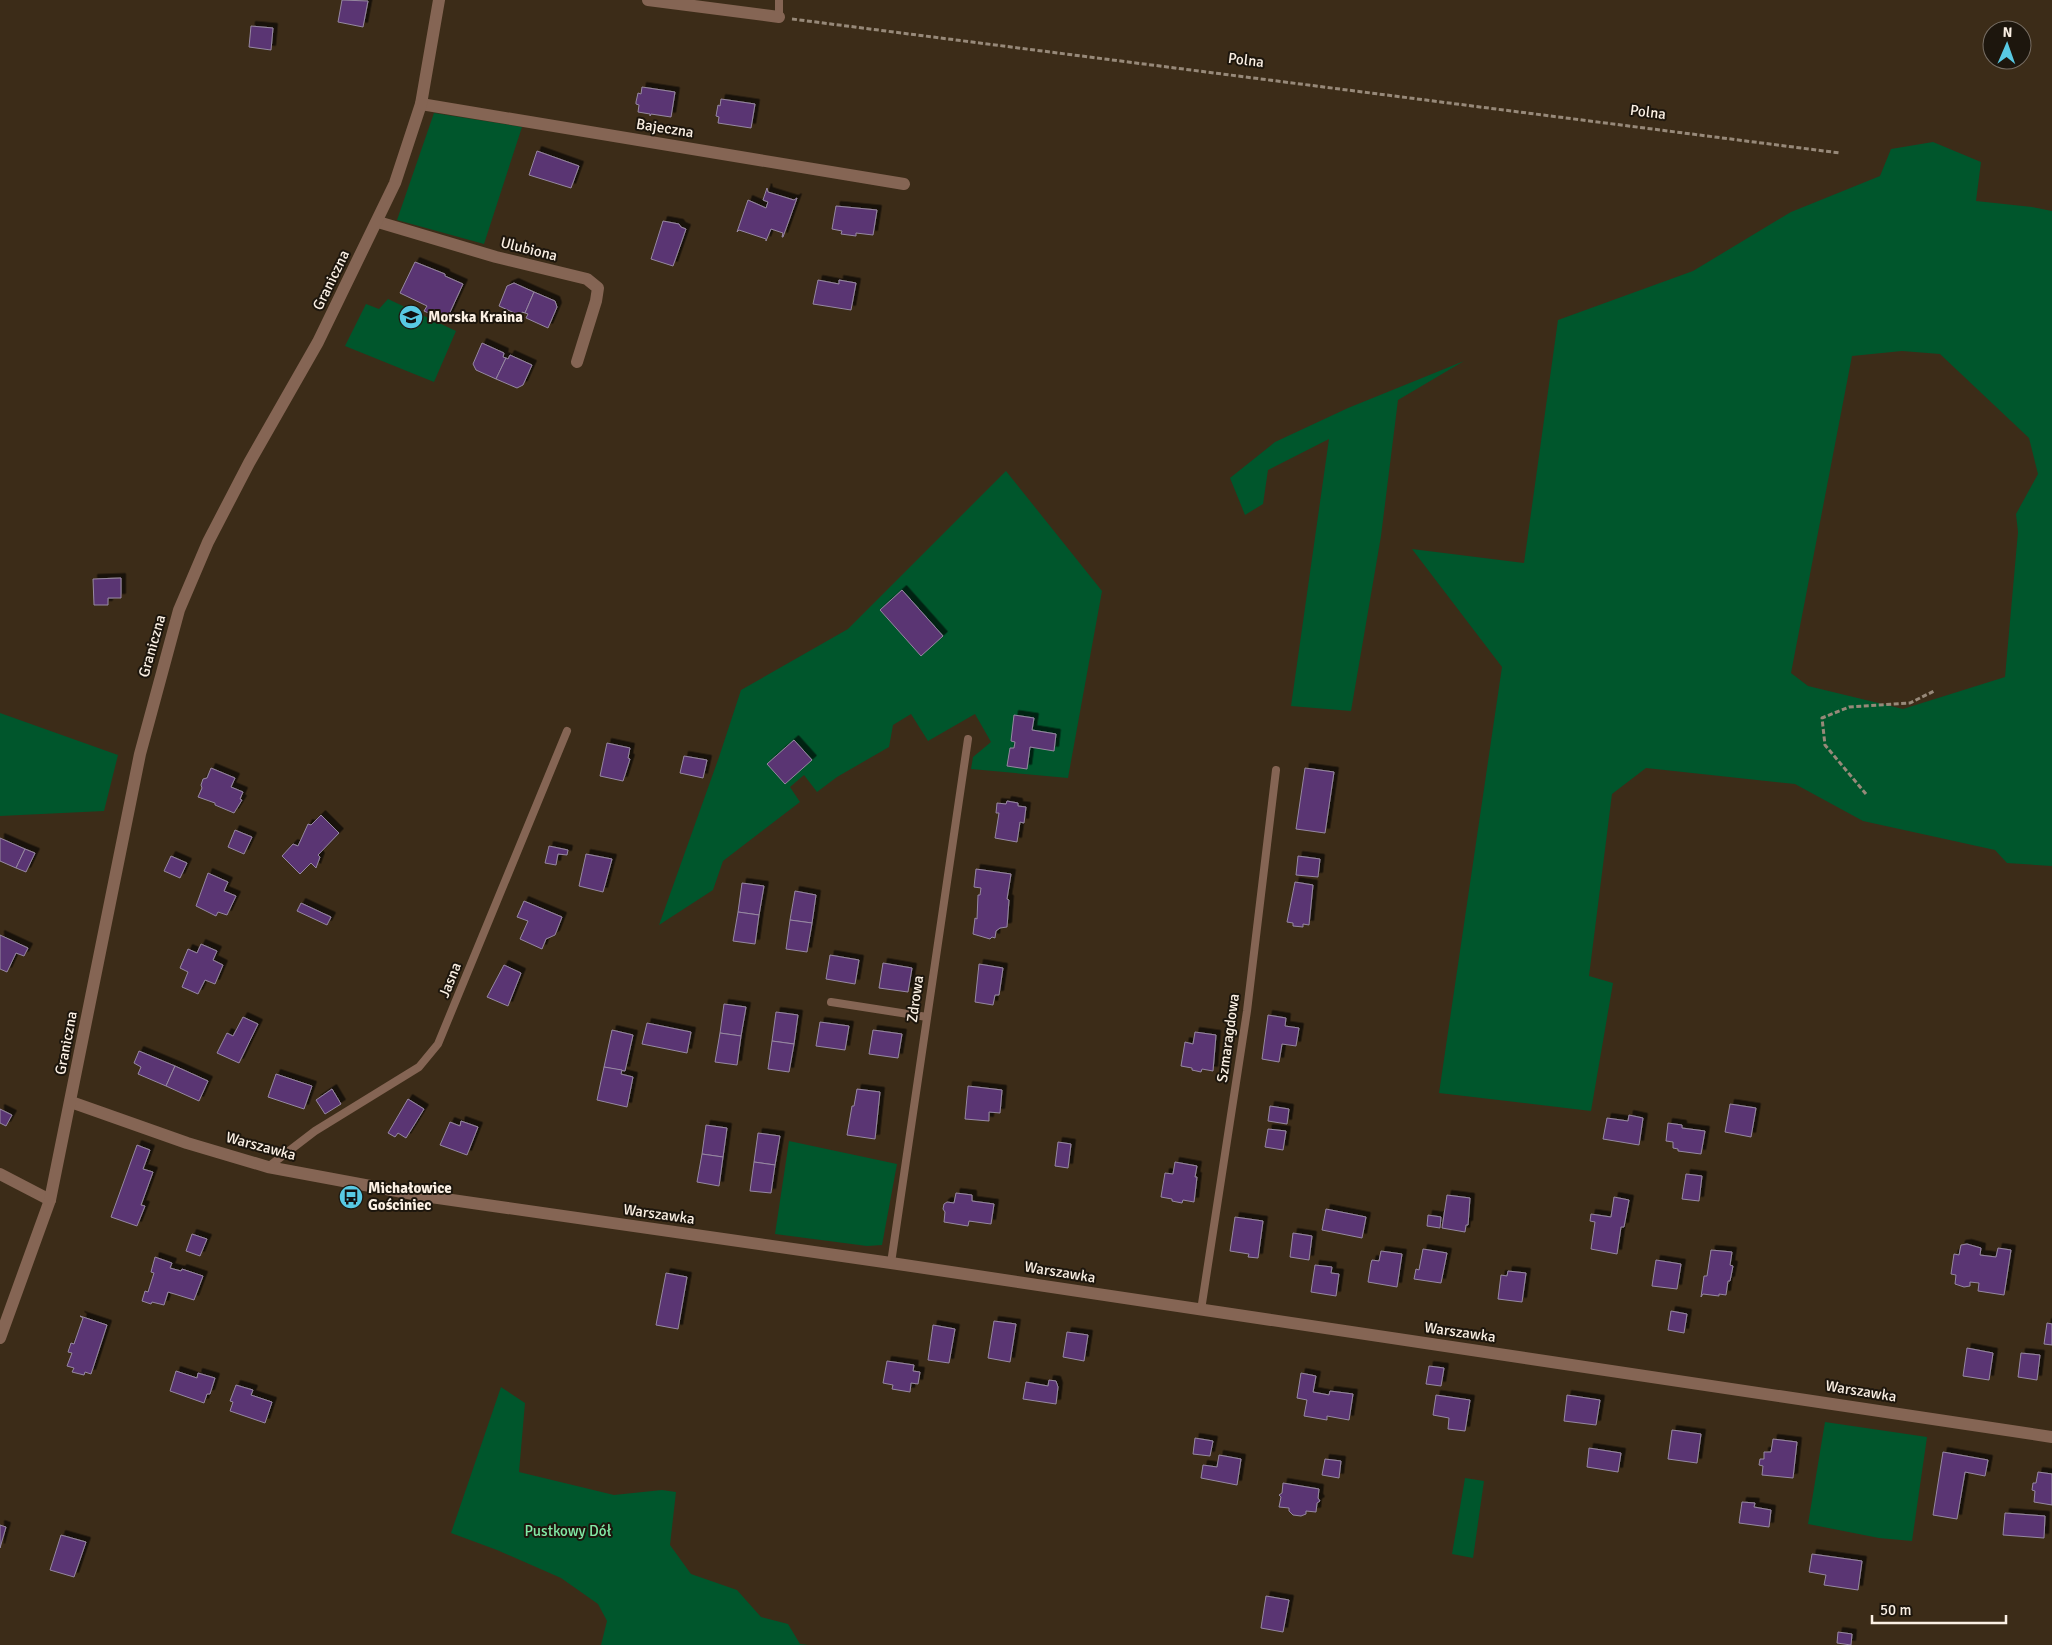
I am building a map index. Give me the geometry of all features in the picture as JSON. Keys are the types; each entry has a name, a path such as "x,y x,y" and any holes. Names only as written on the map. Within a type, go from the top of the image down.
{"street":[{"name":"Graniczna","path":"0,1338 50,1200 140,754 179,610 208,542 249,463 318,342 378,222 395,183 421,104 439,0"},
{"path":"648,0 779,17"},
{"name":"Bajeczna","path":"421,104 904,184"},
{"name":"Ulubiona","path":"378,222 496,257 586,279 598,288 596,301 576,362"},
{"name":"Warszawka","path":"71,1102 188,1143 268,1167 434,1198 890,1263 2052,1437"},
{"path":"0,1174 50,1200"}],"lane":[{"path":"779,0 779,17"},
{"name":"Jasna","path":"268,1167 315,1131 419,1067 438,1044 568,731"},
{"name":"Zdrowa","path":"890,1263 968,739"},
{"name":"Szmaragdowa","path":"1201,1310 1247,1011 1276,770"},
{"path":"831,1002 927,1017"}],"path":[{"name":"Polna","path":"779,17 1840,152"},
{"path":"1866,794 1825,745 1822,718 1848,706 1910,703 1934,691"}],"green space":[{"path":"434,113 522,127 484,244 397,220"},
{"path":"1933,142 1981,162 1976,201 2052,211 2052,866 2007,863 1995,850 1863,821 1795,784 1646,768 1612,794 1589,976 1613,983 1591,1111 1439,1093 1502,667 1412,549 1524,563 1558,320 1693,271 1791,212 1880,176 1891,149","holes":["1902,351 1940,354 2029,438 2038,474 2016,514 2018,532 2005,677 1903,709 1808,686 1791,673 1852,356"]},
{"path":"388,299 456,331 434,382 345,346 366,304 379,309"},
{"path":"1464,361 1398,400 1381,536 1351,711 1291,706 1329,439 1268,470 1263,504 1245,515 1230,478 1275,442 1348,408"},
{"path":"1006,471 1102,591 1068,778 971,769 973,757 991,742 975,714 928,741 911,714 893,725 889,747 837,777 817,792 804,775 790,787 800,802 723,861 713,890 659,925 741,690 848,629"},
{"path":"0,713 118,755 104,811 0,816"},
{"path":"789,1141 897,1164 882,1245 867,1246 775,1234"},
{"name":"Pustkowy Dół","path":"501,1387 525,1403 519,1472 614,1495 662,1490 676,1492 670,1545 691,1574 737,1590 761,1617 788,1624 800,1644 808,1645 601,1645 607,1621 598,1604 561,1578 497,1550 451,1533"},
{"path":"1825,1422 1927,1437 1912,1541 1879,1538 1808,1524"},
{"path":"1465,1478 1484,1481 1473,1558 1452,1554"}],"building":[{"path":"342,0 368,1 363,27 338,22"},
{"path":"251,26 273,28 271,50 249,47"},
{"path":"642,87 675,92 671,117 651,114 650,116 650,114 638,112 639,105 636,102 638,93 641,94"},
{"path":"721,99 755,104 751,128 718,123 719,117 716,116"},
{"path":"537,151 579,166 571,188 529,175"},
{"path":"767,188 768,192 794,200 797,198 783,237 783,233 771,229 766,241 766,239 739,230 737,232 748,200 766,208 768,202 763,200"},
{"path":"836,206 877,210 873,235 856,233 856,236 841,234 842,231 832,229"},
{"path":"663,221 679,224 686,229 673,266 651,259"},
{"path":"415,262 445,274 445,276 463,284 446,321 424,311 427,306 400,293"},
{"path":"818,280 839,284 839,280 856,283 851,310 813,304"},
{"path":"514,283 534,292 525,313 522,312 521,316 499,306 507,286"},
{"path":"534,292 555,301 557,307 548,328 526,318 528,314 525,313"},
{"path":"482,343 504,353 503,357 506,358 496,379 476,370 473,364"},
{"path":"510,355 532,365 523,385 517,388 496,379 506,358 508,359"},
{"path":"121,578 121,598 108,598 108,605 94,605 93,579"},
{"path":"902,590 943,636 921,656 880,610"},
{"path":"1014,715 1034,718 1032,730 1056,734 1054,751 1030,747 1027,769 1007,766 1010,748 1014,748 1015,742 1011,741"},
{"path":"794,740 812,760 785,784 767,764"},
{"path":"607,743 630,748 628,758 630,759 623,781 600,776"},
{"path":"684,756 707,760 703,778 680,773"},
{"path":"211,768 235,778 231,787 243,792 240,799 242,800 234,813 198,797 203,779 207,778"},
{"path":"1305,768 1334,772 1325,833 1296,829"},
{"path":"1007,801 1026,807 1024,823 1020,822 1017,842 995,838 999,813 996,813 997,803 1006,804"},
{"path":"321,815 339,833 318,855 320,857 316,868 311,863 300,874 282,856 293,844 298,846 308,824 311,825"},
{"path":"235,830 252,837 244,854 228,847"},
{"path":"0,838 25,849 16,868 0,861"},
{"path":"549,846 568,850 567,855 558,854 556,865 545,863"},
{"path":"25,849 35,853 26,872 16,868"},
{"path":"586,854 612,859 603,892 579,886"},
{"path":"171,856 187,863 180,878 164,871"},
{"path":"1298,856 1320,859 1318,877 1296,875"},
{"path":"976,869 1011,874 1007,899 1009,900 1007,927 996,931 995,938 992,937 990,939 973,934 975,918 977,919 978,895 980,895 981,888 974,887"},
{"path":"208,873 228,882 224,891 236,896 227,915 218,912 216,916 196,906"},
{"path":"1295,882 1313,885 1309,925 1303,924 1303,927 1293,926 1293,923 1287,922"},
{"path":"742,883 764,886 759,915 738,912"},
{"path":"795,891 816,895 812,923 790,920"},
{"path":"524,901 562,917 555,935 546,939 542,949 520,939 528,921 517,917"},
{"path":"301,903 331,917 327,925 297,911"},
{"path":"738,912 759,915 755,944 733,941"},
{"path":"790,920 812,923 807,952 786,949"},
{"path":"0,935 28,948 24,956 16,953 7,972 0,969"},
{"path":"201,944 217,951 213,960 223,965 215,984 205,980 198,994 182,987 188,972 180,968 188,949 197,953"},
{"path":"830,955 859,960 855,984 826,979"},
{"path":"883,963 912,968 908,992 879,988"},
{"path":"979,964 1003,968 999,995 995,995 993,1005 975,1002"},
{"path":"504,965 521,973 508,1006 487,997"},
{"path":"724,1004 746,1007 741,1036 720,1033"},
{"path":"776,1012 798,1015 794,1044 772,1041"},
{"path":"1268,1015 1286,1018 1285,1026 1299,1028 1296,1046 1282,1044 1279,1062 1262,1059"},
{"path":"243,1017 258,1024 239,1063 217,1053 227,1033 233,1036"},
{"path":"820,1022 849,1026 845,1050 816,1046"},
{"path":"647,1023 691,1032 687,1053 642,1044"},
{"path":"612,1030 633,1035 625,1071 604,1067"},
{"path":"873,1030 902,1034 898,1058 869,1054"},
{"path":"1195,1032 1216,1035 1213,1071 1202,1069 1201,1072 1181,1066 1185,1042 1193,1044"},
{"path":"720,1033 741,1036 737,1065 715,1062"},
{"path":"772,1041 794,1044 789,1072 768,1069"},
{"path":"139,1051 175,1066 166,1086 138,1074 141,1067 134,1063"},
{"path":"175,1066 208,1081 199,1101 166,1086"},
{"path":"604,1067 622,1070 621,1074 633,1077 627,1107 597,1100"},
{"path":"276,1074 312,1086 304,1109 268,1097"},
{"path":"968,1086 1002,1090 1000,1113 989,1112 989,1121 965,1119"},
{"path":"332,1089 341,1104 325,1114 316,1100"},
{"path":"857,1089 880,1092 875,1139 847,1135"},
{"path":"408,1099 424,1109 406,1138 398,1133 395,1137 388,1133"},
{"path":"1730,1104 1756,1108 1751,1137 1725,1132"},
{"path":"1270,1106 1289,1109 1287,1124 1268,1121"},
{"path":"0,1109 12,1115 6,1126 0,1123"},
{"path":"1629,1115 1643,1118 1639,1145 1603,1139 1607,1118 1628,1121"},
{"path":"461,1121 478,1127 467,1155 440,1145 450,1122 460,1126"},
{"path":"1668,1123 1682,1125 1682,1128 1705,1131 1701,1154 1678,1151 1678,1149 1673,1148 1673,1142 1666,1141"},
{"path":"706,1125 727,1128 723,1157 702,1154"},
{"path":"1268,1129 1286,1131 1283,1150 1265,1147"},
{"path":"758,1133 780,1136 775,1165 754,1162"},
{"path":"1058,1142 1071,1144 1068,1168 1055,1166"},
{"path":"137,1145 150,1150 143,1169 153,1172 141,1205 145,1206 137,1226 111,1217"},
{"path":"702,1154 723,1157 719,1186 697,1182"},
{"path":"754,1162 775,1165 771,1193 750,1191"},
{"path":"1175,1162 1197,1166 1194,1202 1183,1200 1182,1203 1161,1197 1165,1173 1173,1174"},
{"path":"1686,1174 1702,1176 1699,1201 1682,1199"},
{"path":"956,1193 972,1195 972,1201 994,1204 991,1224 969,1221 968,1226 944,1222 944,1204 947,1202 954,1203"},
{"path":"1447,1195 1470,1198 1468,1225 1466,1225 1465,1232 1442,1228"},
{"path":"1614,1197 1629,1200 1624,1227 1621,1227 1617,1254 1591,1249 1595,1222 1590,1221 1591,1214 1611,1217"},
{"path":"1326,1209 1366,1217 1362,1238 1322,1230"},
{"path":"1428,1215 1441,1217 1440,1228 1427,1226"},
{"path":"1235,1217 1263,1221 1258,1258 1248,1257 1249,1254 1230,1251"},
{"path":"1293,1233 1312,1236 1309,1260 1290,1257"},
{"path":"192,1234 207,1239 200,1256 186,1251"},
{"path":"1967,1244 1981,1248 1980,1255 1996,1257 1998,1248 2011,1250 2004,1295 1978,1291 1979,1283 1970,1282 1970,1286 1964,1287 1955,1284 1956,1275 1951,1274 1954,1254 1959,1255 1961,1245"},
{"path":"1423,1249 1447,1253 1441,1283 1414,1279 1416,1269 1419,1270"},
{"path":"1711,1250 1732,1252 1730,1265 1733,1266 1730,1281 1728,1281 1726,1295 1703,1294 1701,1297 1704,1276 1707,1276"},
{"path":"1381,1251 1402,1254 1397,1287 1368,1282 1372,1260 1379,1261"},
{"path":"155,1257 172,1263 170,1268 181,1271 182,1269 203,1276 194,1300 168,1292 164,1305 142,1301 145,1291 148,1292 154,1273 151,1272"},
{"path":"1656,1260 1681,1264 1677,1289 1652,1286"},
{"path":"1315,1265 1332,1267 1331,1273 1339,1274 1336,1296 1311,1292"},
{"path":"1508,1271 1526,1273 1522,1302 1498,1299 1501,1275 1507,1276"},
{"path":"666,1273 687,1277 678,1329 656,1325"},
{"path":"1671,1311 1687,1314 1684,1333 1668,1330"},
{"path":"80,1316 107,1325 91,1374 85,1372 84,1375 72,1372 74,1368 67,1366 72,1353 68,1352 71,1343 74,1344 83,1318"},
{"path":"994,1321 1016,1324 1010,1362 988,1358"},
{"path":"2047,1323 2052,1324 2052,1345 2044,1344"},
{"path":"933,1325 955,1329 949,1363 928,1360"},
{"path":"1067,1332 1088,1335 1084,1361 1063,1357"},
{"path":"1967,1348 1993,1353 1989,1380 1963,1376"},
{"path":"2021,1353 2040,1355 2037,1380 2018,1377"},
{"path":"887,1361 914,1365 913,1371 920,1372 918,1384 911,1383 910,1392 892,1389 893,1385 883,1383"},
{"path":"1429,1366 1444,1368 1441,1386 1426,1384"},
{"path":"176,1371 197,1378 198,1373 215,1378 210,1394 207,1394 204,1403 170,1391"},
{"path":"1301,1373 1316,1376 1313,1392 1329,1395 1330,1391 1353,1394 1349,1420 1327,1416 1327,1420 1304,1416 1307,1400 1297,1398"},
{"path":"1049,1380 1056,1381 1058,1387 1056,1404 1023,1399 1026,1382 1048,1386"},
{"path":"236,1385 253,1390 251,1395 272,1402 265,1423 230,1411 233,1402 230,1401"},
{"path":"1436,1395 1470,1400 1465,1431 1448,1429 1449,1418 1433,1415"},
{"path":"1567,1395 1600,1400 1596,1425 1564,1421"},
{"path":"1672,1430 1701,1434 1697,1463 1668,1459"},
{"path":"1195,1438 1213,1441 1210,1456 1193,1454"},
{"path":"1773,1439 1797,1442 1793,1478 1762,1475 1763,1466 1759,1465 1760,1459 1764,1459 1764,1452 1771,1452"},
{"path":"1589,1448 1621,1453 1618,1472 1587,1467"},
{"path":"1943,1452 1988,1460 1985,1476 1965,1472 1957,1519 1933,1515"},
{"path":"1219,1455 1241,1459 1237,1485 1201,1478 1203,1465 1217,1467"},
{"path":"1325,1459 1341,1461 1339,1478 1322,1475"},
{"path":"2038,1472 2052,1474 2052,1505 2034,1502 2035,1491 2032,1490 2033,1483 2036,1483"},
{"path":"1283,1483 1319,1489 1318,1498 1320,1501 1317,1503 1316,1512 1306,1511 1306,1514 1301,1516 1293,1515 1289,1508 1279,1507 1281,1497 1279,1495 1282,1493"},
{"path":"1742,1502 1755,1503 1754,1507 1771,1510 1769,1527 1739,1523"},
{"path":"2005,1513 2045,1516 2044,1538 2003,1535"},
{"path":"0,1525 6,1527 0,1548"},
{"path":"61,1535 86,1542 74,1577 50,1570"},
{"path":"1812,1554 1862,1561 1858,1590 1824,1585 1826,1575 1809,1572"},
{"path":"1266,1596 1289,1600 1283,1632 1261,1628"},
{"path":"1838,1632 1852,1634 1851,1645 1837,1643"}],"place":[{"name":"Morska Kraina","path":"411,317"},
{"name":"Michałowice Gościniec","path":"351,1197"}]}
